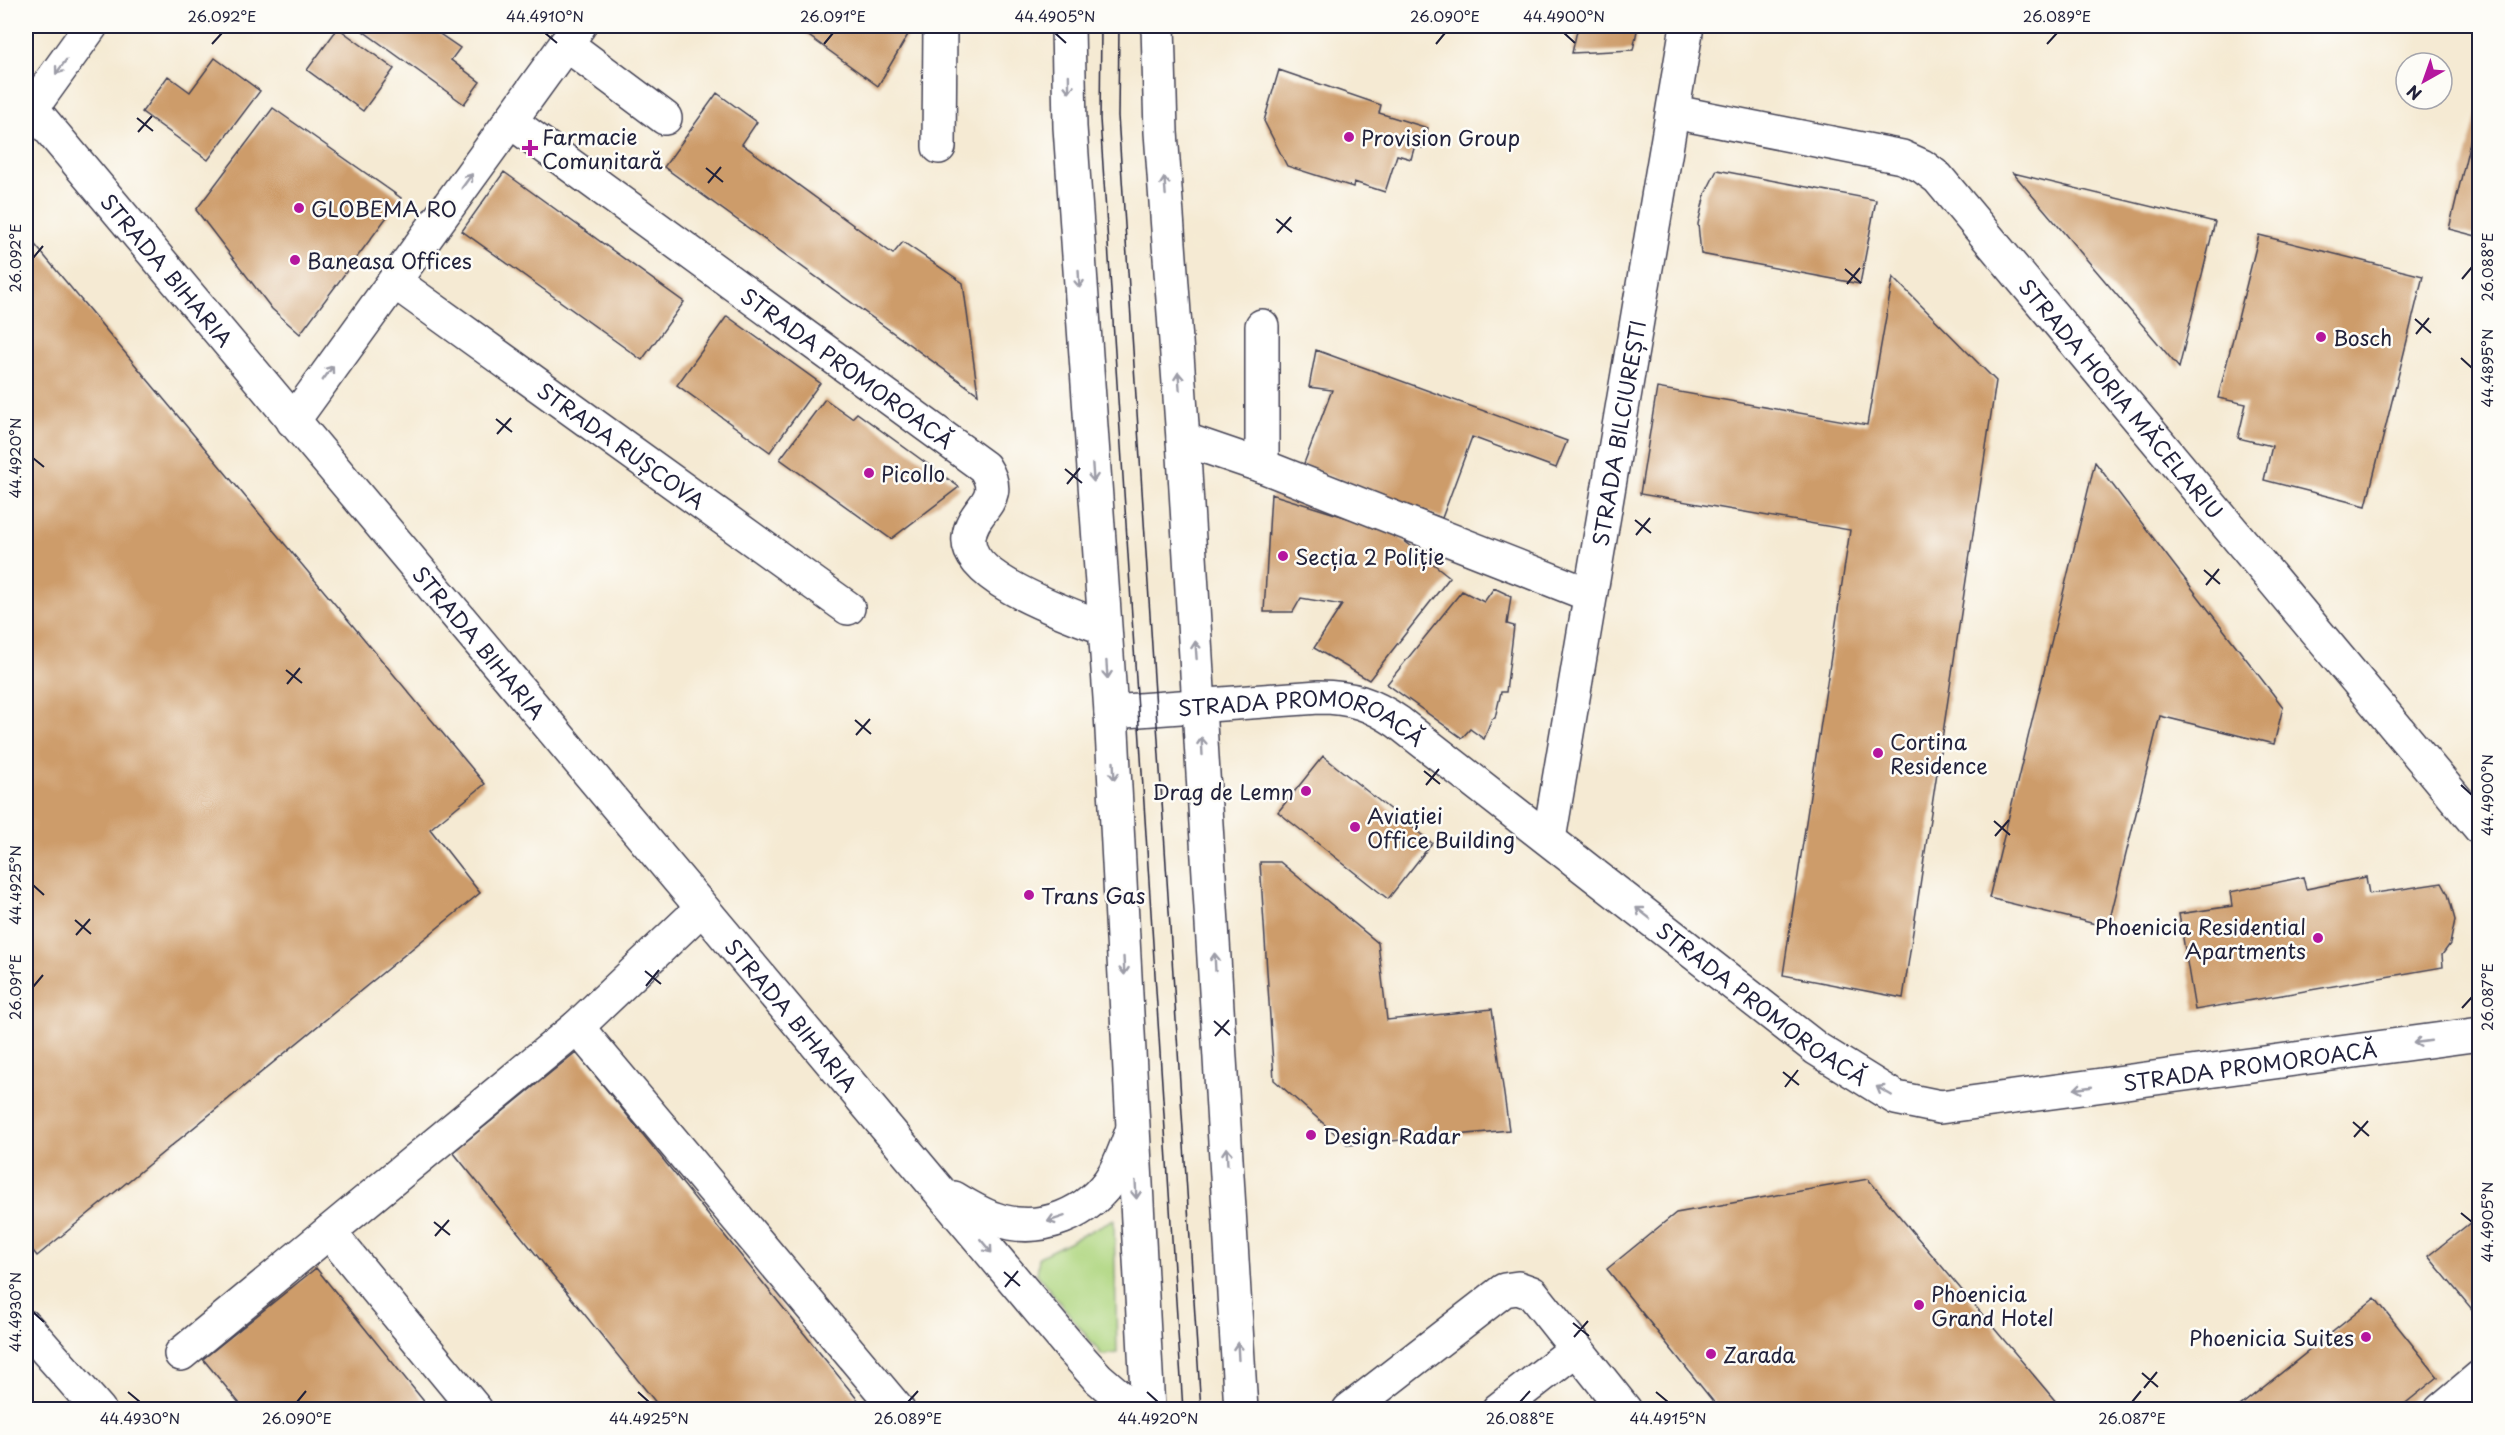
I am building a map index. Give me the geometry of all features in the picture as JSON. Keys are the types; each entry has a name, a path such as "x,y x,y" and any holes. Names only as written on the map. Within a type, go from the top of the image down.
{"street":[{"path":"29,104 91,26"},
{"path":"939,147 940,26"},
{"path":"1068,26 1070,127 1111,712 1148,1410"},
{"path":"1158,26 1160,112 1183,439 1241,1410"},
{"name":"STRADA BILCIUREȘTI","path":"1549,839 1687,26"},
{"path":"293,421 573,35 665,118"},
{"name":"STRADA BIHARIA","path":"29,104 935,1186 1092,1371 1135,1410"},
{"name":"STRADA HORIA MĂCELARIU","path":"1674,112 1902,158 1922,166 1938,178 2480,828"},
{"name":"STRADA PROMOROACĂ","path":"510,121 984,467 992,478 993,490 989,501 971,527 968,538 977,561 1024,594 1104,627"},
{"name":"STRADA RUȘCOVA","path":"395,282 848,608"},
{"path":"1262,326 1262,466"},
{"path":"1183,439 1262,466 1590,595"},
{"name":"STRADA PROMOROACĂ","path":"1111,712 1199,708 1319,698 1342,697 1362,701 1398,723 1817,1049 1896,1098 1940,1107 2480,1034"},
{"path":"181,1354 577,1027 701,909"},
{"path":"577,1027 898,1410"},
{"name":"STRADA BIHARIA","path":"935,1186 976,1211 997,1220 1020,1224 1043,1224 1079,1210 1103,1189 1114,1174 1132,1131"},
{"path":"329,1232 476,1410"},
{"path":"1349,1410 1504,1290 1518,1288 1532,1293 1625,1410"},
{"path":"26,1326 99,1410"},
{"path":"1498,1410 1576,1349"},
{"path":"2441,1410 2480,1377"}],"green space":[{"path":"1114,1219 1117,1353 1102,1355 1037,1274 1039,1257"}],"building":[{"path":"356,26 428,26 460,48 451,60 480,82 464,104"},
{"path":"795,26 913,26 878,86"},
{"path":"1578,26 1638,26 1633,50 1572,53"},
{"path":"338,28 394,69 363,111 307,70"},
{"path":"215,58 260,91 208,160 142,112 168,76 190,92"},
{"name":"Provision Group","path":"1279,70 1381,105 1379,113 1428,128 1422,148 1415,145 1411,159 1397,155 1385,192 1354,182 1353,187 1287,166 1264,121"},
{"path":"717,93 757,122 742,144 893,254 903,242 963,283 978,394 664,167"},
{"path":"2480,104 2480,237 2449,229"},
{"name":"Baneasa Offices","path":"273,108 401,198 300,334 272,309 196,210"},
{"path":"1717,170 1876,200 1860,284 1701,254 1698,224 1705,194"},
{"path":"504,172 684,302 642,360 462,231"},
{"path":"2013,173 2215,222 2179,368"},
{"path":"26,234 485,784 430,829 480,893 37,1256 26,1242"},
{"name":"Bosch","path":"2259,235 2423,276 2366,506 2264,480 2272,446 2238,438 2246,404 2218,398"},
{"name":"Cortina Residence","path":"1893,277 1996,381 1903,998 1783,975 1850,530 1640,494 1657,388 1867,425"},
{"path":"727,316 820,383 770,452 677,385"},
{"path":"1316,350 1567,441 1556,468 1472,437 1442,518 1303,466 1332,390 1309,387"},
{"name":"Picollo","path":"825,399 852,418 857,413 959,487 891,539 780,459"},
{"path":"2095,462 2283,707 2274,744 2160,716 2108,927 1989,898"},
{"path":"1271,494 1393,532 1450,577 1369,680 1314,648 1342,605 1301,598 1293,612 1264,612"},
{"path":"1494,588 1511,596 1507,624 1514,626 1506,692 1501,692 1495,718 1492,719 1484,739 1470,729 1462,738 1387,684 1462,591 1484,602"},
{"name":"Aviației Office Building","path":"1323,756 1432,843 1388,899 1278,812"},
{"path":"1260,862 1280,862 1378,943 1387,1020 1492,1009 1509,1130 1348,1145 1274,1080"},
{"name":"Phoenicia Residential Apartments","path":"2303,877 2306,889 2366,877 2369,894 2442,883 2448,894 2455,920 2450,944 2442,955 2443,967 2195,1010 2179,914 2232,906 2230,892"},
{"path":"576,1052 866,1410 662,1410 453,1152"},
{"name":"Phoenicia Grand Hotel","path":"1868,1179 2063,1410 1720,1410 1607,1269 1676,1213"},
{"path":"2480,1215 2480,1319 2428,1256"},
{"path":"316,1268 431,1410 245,1410 203,1359"},
{"name":"Phoenicia Suites","path":"2375,1298 2438,1377 2397,1410 2235,1410"}],"tram line":[{"path":"1101,26 1100,119 1183,1410"},
{"path":"1119,26 1118,116 1201,1410"}],"place":[{"name":"Provision Group","path":"1349,137"},
{"name":"Farmacie Comunitară","path":"530,148"},
{"name":"GLOBEMA RO","path":"299,208"},
{"name":"Baneasa Offices","path":"295,260"},
{"name":"Bosch","path":"2321,337"},
{"name":"Picollo","path":"869,473"},
{"name":"Secția 2 Poliție","path":"1283,556"},
{"name":"Cortina Residence","path":"1878,753"},
{"name":"Drag de Lemn","path":"1306,791"},
{"name":"Aviației Office Building","path":"1355,827"},
{"name":"Trans Gas","path":"1029,895"},
{"name":"Phoenicia Residential Apartments","path":"2318,938"},
{"name":"Design Radar","path":"1311,1135"},
{"name":"Phoenicia Grand Hotel","path":"1919,1305"},
{"name":"Phoenicia Suites","path":"2366,1337"},
{"name":"Zarada","path":"1711,1354"}]}
